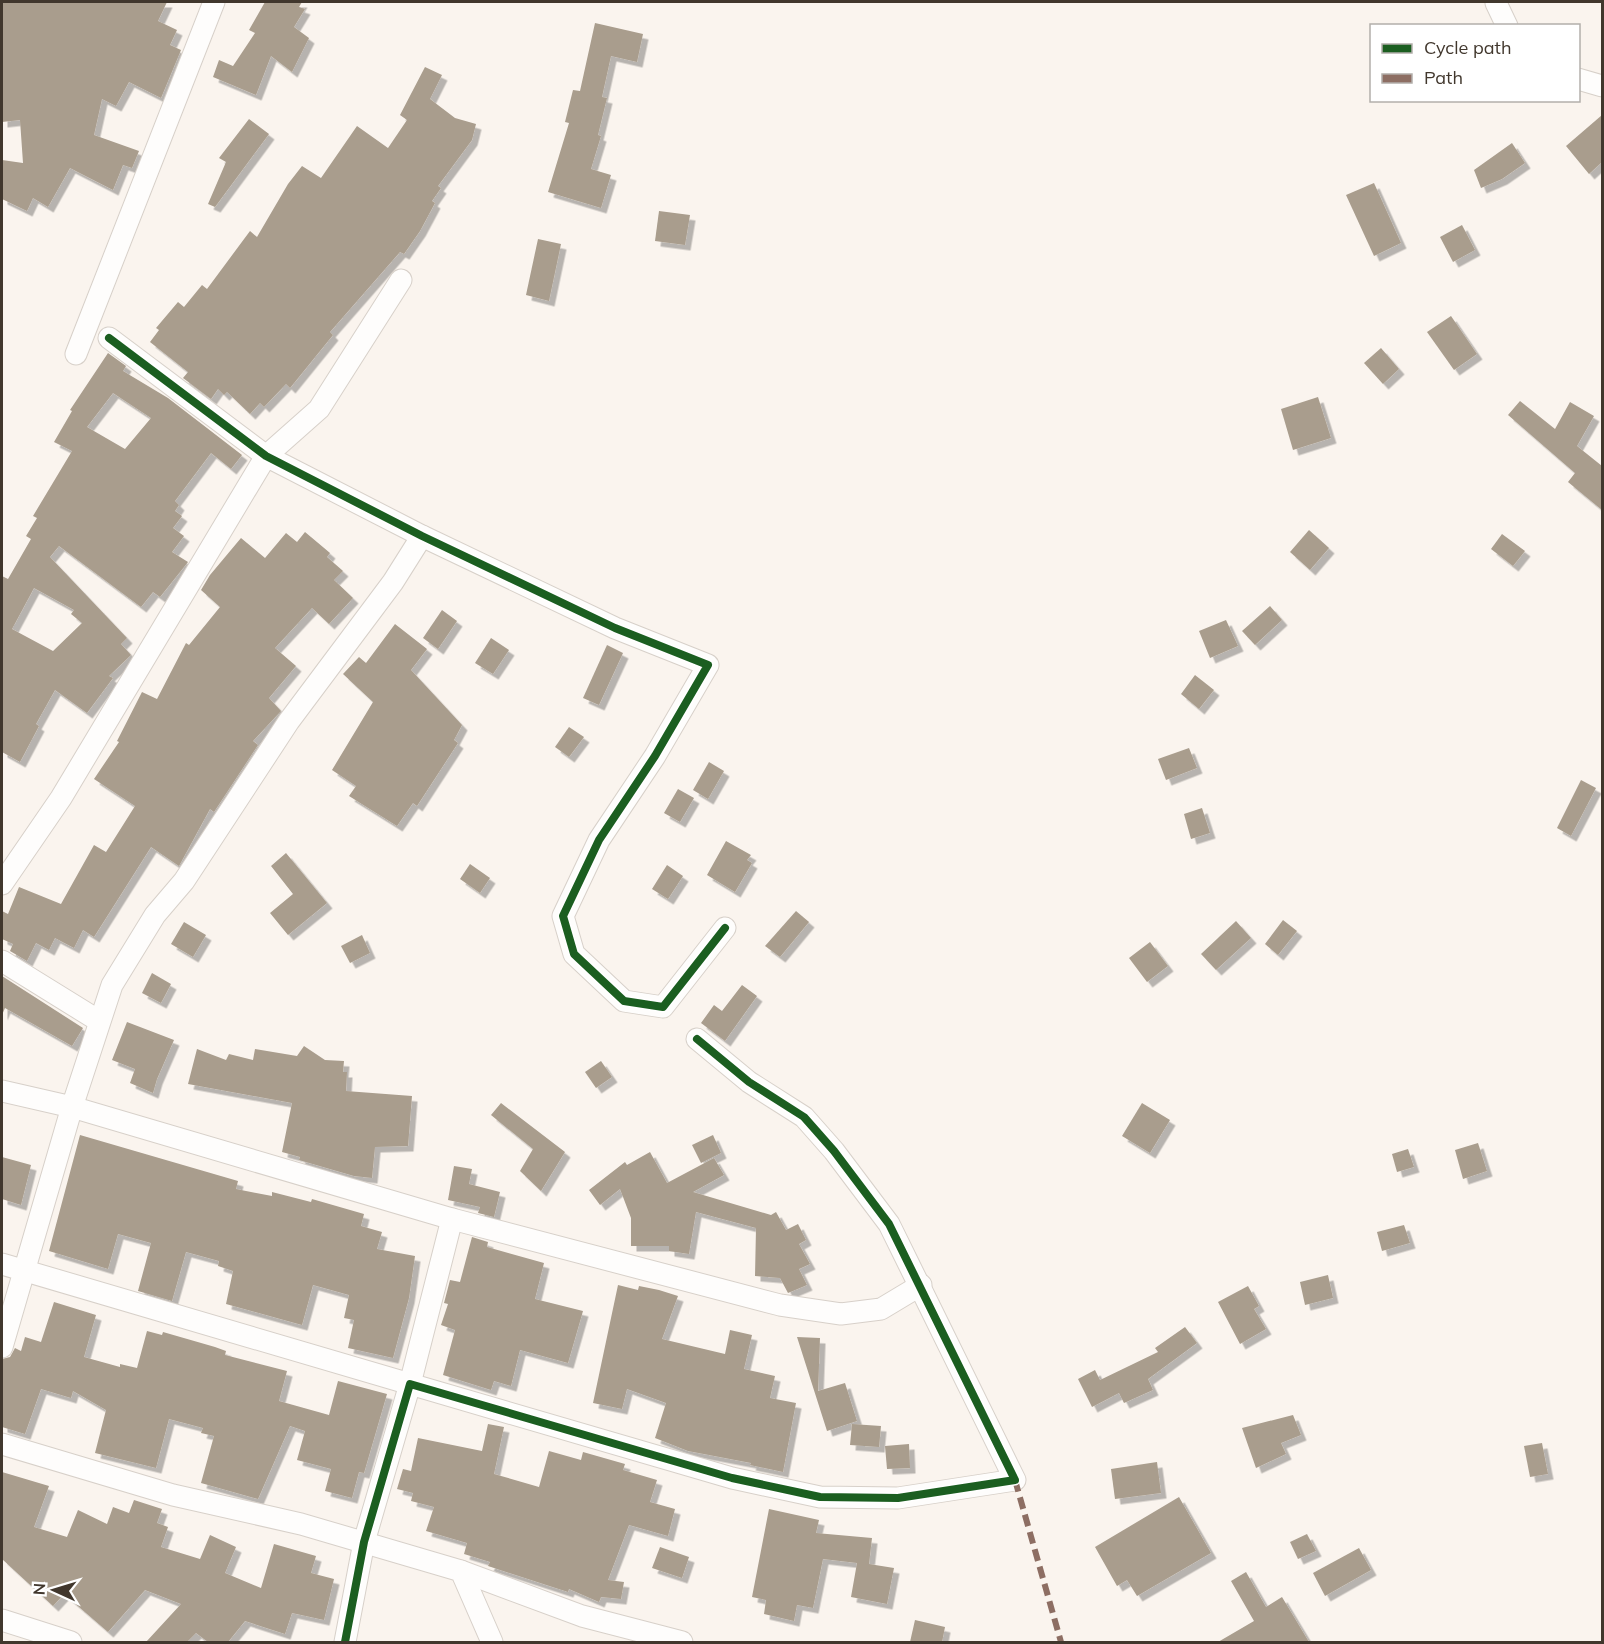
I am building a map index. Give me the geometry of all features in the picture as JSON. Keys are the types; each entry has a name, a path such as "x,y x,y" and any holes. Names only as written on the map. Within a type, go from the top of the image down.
{"street":[{"path":"76,354 214,2"},
{"path":"1496,3 1507,24"},
{"path":"1580,80 1602,86"},
{"path":"2,884 61,798 266,456 319,409 401,280"},
{"path":"109,338 266,456 422,536 615,628 708,664 655,756 599,840 563,916 574,954 624,1001 663,1007 725,928"},
{"path":"2,1347 72,1107 112,985 155,915 184,881 289,721 393,582 422,536"},
{"path":"2,961 99,1020"},
{"path":"2,1264 732,1478 820,1497 898,1498 1015,1480 889,1224 804,1117 749,1082 697,1039"},
{"path":"2,1092 72,1107 452,1219 780,1305 841,1314 881,1309 921,1285"},
{"path":"345,1642 364,1542 410,1384 452,1219"},
{"path":"2,1444 173,1495 302,1524 364,1542 461,1571 582,1616 682,1642"},
{"path":"461,1571 492,1642"},
{"path":"2,1620 71,1642"}],"building":[{"path":"2,2 167,2 158,21 177,30 170,45 181,50 161,98 129,82 116,106 102,99 94,135 139,151 132,168 123,165 113,190 70,168 48,207 33,198 27,211 2,199 2,160 23,163 20,120 2,122"},
{"path":"265,2 302,2 299,7 305,9 294,27 309,38 292,72 271,56 256,95 213,77 219,60 233,66 255,33 249,30"},
{"path":"595,23 643,34 637,62 611,56 602,97 607,98 598,135 601,136 591,169 611,175 601,208 548,192 569,123 565,122 573,90 580,91"},
{"path":"425,67 442,75 430,99 455,118 476,124 472,140 438,186 441,188 432,201 435,203 420,231 404,254 400,252 330,332 333,335 290,388 286,384 264,407 260,403 250,414 227,392 224,395 218,389 211,399 183,378 188,372 150,342 159,330 156,328 178,302 184,307 202,285 207,289 250,231 257,237 288,184 302,166 321,178 357,126 388,148 407,120 400,115"},
{"path":"1602,115 1602,162 1589,174 1566,146"},
{"path":"249,119 269,134 215,207 208,204 226,162 219,158"},
{"path":"1512,143 1525,163 1502,179 1481,188 1474,170"},
{"path":"1374,183 1401,243 1374,256 1346,195"},
{"path":"659,211 690,215 685,245 655,241"},
{"path":"1462,225 1475,250 1453,262 1440,237"},
{"path":"538,239 561,244 549,301 526,295"},
{"path":"1451,316 1477,354 1454,370 1427,332"},
{"path":"1381,348 1399,369 1383,384 1364,363"},
{"path":"108,353 126,366 123,371 168,398 242,455 231,469 211,453 175,501 179,505 175,511 182,516 173,528 184,536 172,552 188,562 160,597 153,592 141,607 59,546 50,557 127,638 121,644 131,655 109,676 113,678 87,713 55,690 36,724 39,726 20,762 2,752 2,576 8,579 31,539 26,536 37,518 33,516 72,451 54,442 72,411 70,410","holes":["113,393 151,418 125,449 87,427","34,588 74,610 71,614 82,623 53,651 12,629"]},
{"path":"1318,397 1331,438 1293,450 1281,409"},
{"path":"1520,401 1555,429 1570,402 1594,416 1577,446 1602,466 1602,510 1568,482 1575,473 1508,415"},
{"path":"1309,530 1329,548 1310,570 1290,552"},
{"path":"305,532 330,553 327,557 343,571 334,580 353,598 329,624 312,608 275,648 296,666 269,698 281,711 253,741 258,745 214,812 210,809 179,866 151,847 94,937 83,930 74,948 55,938 49,950 36,943 27,961 10,951 13,944 2,939 2,911 8,914 19,887 61,904 94,845 106,852 135,806 94,779 119,742 117,741 142,692 157,699 186,643 189,645 220,607 201,590 210,575 241,538 265,558 286,533 297,542"},
{"path":"1502,534 1525,551 1513,566 1491,549"},
{"path":"1270,606 1282,620 1255,645 1242,631"},
{"path":"442,610 457,621 438,649 423,638"},
{"path":"1226,620 1238,646 1210,658 1199,631"},
{"path":"395,624 427,649 411,670 462,725 454,740 458,743 417,806 413,803 397,826 349,796 356,786 332,770 373,702 343,674 359,657 366,663"},
{"path":"491,638 509,650 493,674 475,663"},
{"path":"607,645 623,653 599,705 583,698"},
{"path":"1195,675 1214,690 1199,709 1181,694"},
{"path":"569,727 584,737 569,757 555,747"},
{"path":"1189,748 1197,768 1166,780 1158,759"},
{"path":"709,762 724,771 708,799 693,790"},
{"path":"1581,780 1596,788 1571,836 1557,828"},
{"path":"678,789 694,798 680,822 664,813"},
{"path":"1202,808 1210,833 1191,839 1184,814"},
{"path":"726,841 751,855 747,860 752,863 735,892 707,875"},
{"path":"286,853 327,903 288,935 270,913 293,894 271,866"},
{"path":"470,864 490,878 480,893 460,879"},
{"path":"667,865 683,876 668,899 652,889"},
{"path":"796,911 809,922 780,957 765,946"},
{"path":"1283,920 1297,931 1278,955 1265,944"},
{"path":"1236,921 1251,938 1216,970 1201,954"},
{"path":"184,922 206,935 193,957 171,944"},
{"path":"362,935 370,953 350,963 341,946"},
{"path":"1150,942 1168,966 1147,982 1129,958"},
{"path":"152,973 171,984 161,1003 142,993"},
{"path":"2,976 83,1028 72,1046 5,1008 2,1015"},
{"path":"742,985 757,996 725,1041 701,1023 714,1005 722,1011"},
{"path":"127,1022 174,1040 153,1093 130,1083 135,1069 112,1060"},
{"path":"304,1046 325,1060 344,1061 343,1072 347,1072 346,1091 412,1096 408,1146 375,1147 372,1178 354,1176 299,1160 300,1157 282,1152 292,1103 188,1084 197,1049 226,1060 229,1054 253,1060 255,1049 297,1056"},
{"path":"601,1061 612,1077 596,1088 585,1072"},
{"path":"501,1103 565,1152 541,1191 520,1171 533,1149 491,1115"},
{"path":"1142,1103 1170,1120 1150,1153 1122,1136"},
{"path":"80,1135 238,1181 236,1189 272,1196 272,1192 311,1202 312,1199 364,1214 361,1226 382,1232 377,1249 415,1256 409,1298 393,1358 348,1348 354,1320 344,1318 349,1295 313,1285 302,1325 226,1304 233,1271 218,1266 219,1261 186,1252 172,1301 138,1291 151,1243 118,1234 108,1269 49,1251"},
{"path":"713,1135 721,1153 701,1163 692,1145"},
{"path":"1478,1143 1487,1171 1463,1179 1455,1150"},
{"path":"1408,1149 1414,1167 1397,1172 1392,1154"},
{"path":"650,1152 667,1183 714,1158 724,1175 693,1192 771,1215 776,1212 786,1230 798,1224 806,1240 799,1244 810,1264 799,1269 807,1285 788,1293 780,1278 755,1276 756,1228 696,1212 689,1254 669,1251 669,1246 631,1246 631,1218 620,1189 600,1205 589,1190 625,1162 627,1165"},
{"path":"2,1157 31,1165 21,1205 2,1199"},
{"path":"454,1166 472,1169 469,1184 500,1192 494,1217 478,1213 480,1207 448,1200"},
{"path":"1404,1225 1410,1243 1382,1251 1377,1232"},
{"path":"472,1237 488,1242 487,1247 544,1263 535,1299 583,1311 568,1363 520,1350 511,1386 494,1381 491,1390 443,1375 455,1330 441,1325 448,1304 444,1303 450,1280 460,1282"},
{"path":"1328,1275 1333,1298 1305,1305 1300,1282"},
{"path":"618,1285 638,1290 639,1286 678,1296 662,1339 725,1354 730,1330 752,1335 744,1369 775,1376 770,1398 796,1403 783,1472 750,1465 751,1463 688,1451 655,1438 666,1403 627,1389 622,1409 593,1403"},
{"path":"1248,1286 1259,1306 1254,1309 1266,1329 1240,1344 1218,1302"},
{"path":"54,1302 96,1315 84,1357 120,1367 120,1364 137,1368 147,1331 162,1335 163,1332 226,1351 225,1355 287,1371 279,1401 329,1415 338,1381 387,1394 364,1473 359,1472 352,1498 325,1491 331,1469 297,1460 305,1431 290,1426 258,1499 201,1483 214,1436 201,1433 203,1428 169,1419 156,1468 95,1453 106,1410 73,1391 71,1398 41,1389 25,1434 2,1427 2,1359 10,1357 15,1348 21,1351 25,1337 41,1342"},
{"path":"1185,1327 1197,1343 1148,1379 1153,1390 1124,1403 1119,1393 1092,1407 1078,1379 1095,1370 1100,1380 1158,1352 1155,1348"},
{"path":"797,1337 820,1338 818,1391 845,1383 857,1421 827,1431"},
{"path":"1293,1415 1301,1435 1281,1443 1286,1454 1256,1468 1242,1428"},
{"path":"488,1424 504,1427 494,1474 539,1487 549,1451 581,1460 583,1452 625,1464 623,1470 657,1480 650,1502 675,1509 668,1536 629,1525 608,1580 624,1582 621,1599 601,1597 599,1602 569,1589 568,1592 488,1566 490,1562 464,1554 467,1543 426,1531 434,1507 411,1501 413,1493 397,1489 403,1469 411,1471 418,1438 482,1451"},
{"path":"852,1424 881,1426 879,1447 850,1445"},
{"path":"1542,1443 1548,1474 1530,1477 1524,1446"},
{"path":"909,1444 910,1468 887,1469 885,1446"},
{"path":"1157,1462 1161,1493 1115,1499 1111,1469"},
{"path":"2,1472 49,1486 34,1527 67,1537 78,1510 107,1524 113,1507 129,1513 134,1500 162,1509 157,1523 168,1527 161,1547 200,1559 210,1535 236,1547 225,1573 261,1588 274,1544 316,1556 311,1573 334,1579 324,1620 292,1613 285,1634 245,1621 228,1642 208,1642 196,1633 187,1642 146,1642 181,1604 145,1590 108,1632 64,1594 53,1606 2,1559"},
{"path":"1179,1497 1211,1553 1137,1596 1127,1580 1117,1586 1095,1547"},
{"path":"769,1509 819,1520 816,1533 872,1538 869,1564 894,1568 887,1604 851,1597 857,1563 823,1559 813,1608 797,1605 794,1621 764,1614 766,1600 752,1597"},
{"path":"1307,1534 1316,1551 1298,1559 1290,1542"},
{"path":"660,1547 689,1557 682,1578 652,1568"},
{"path":"1359,1548 1371,1570 1325,1596 1313,1573"},
{"path":"1246,1572 1266,1607 1282,1597 1309,1642 1218,1642 1254,1621 1231,1581"},
{"path":"915,1620 945,1627 942,1642 910,1642"}],"marked path":[{"path":"1015,1480 1061,1642"}],"cycle path":[{"path":"109,338 266,456 422,536 615,628 708,665 655,756 599,840 563,916 574,954 624,1001 663,1007 725,928"},
{"path":"345,1642 364,1542 410,1384 732,1478 820,1497 898,1498 1015,1480 889,1224 834,1151 804,1117 749,1082 697,1039"}]}
